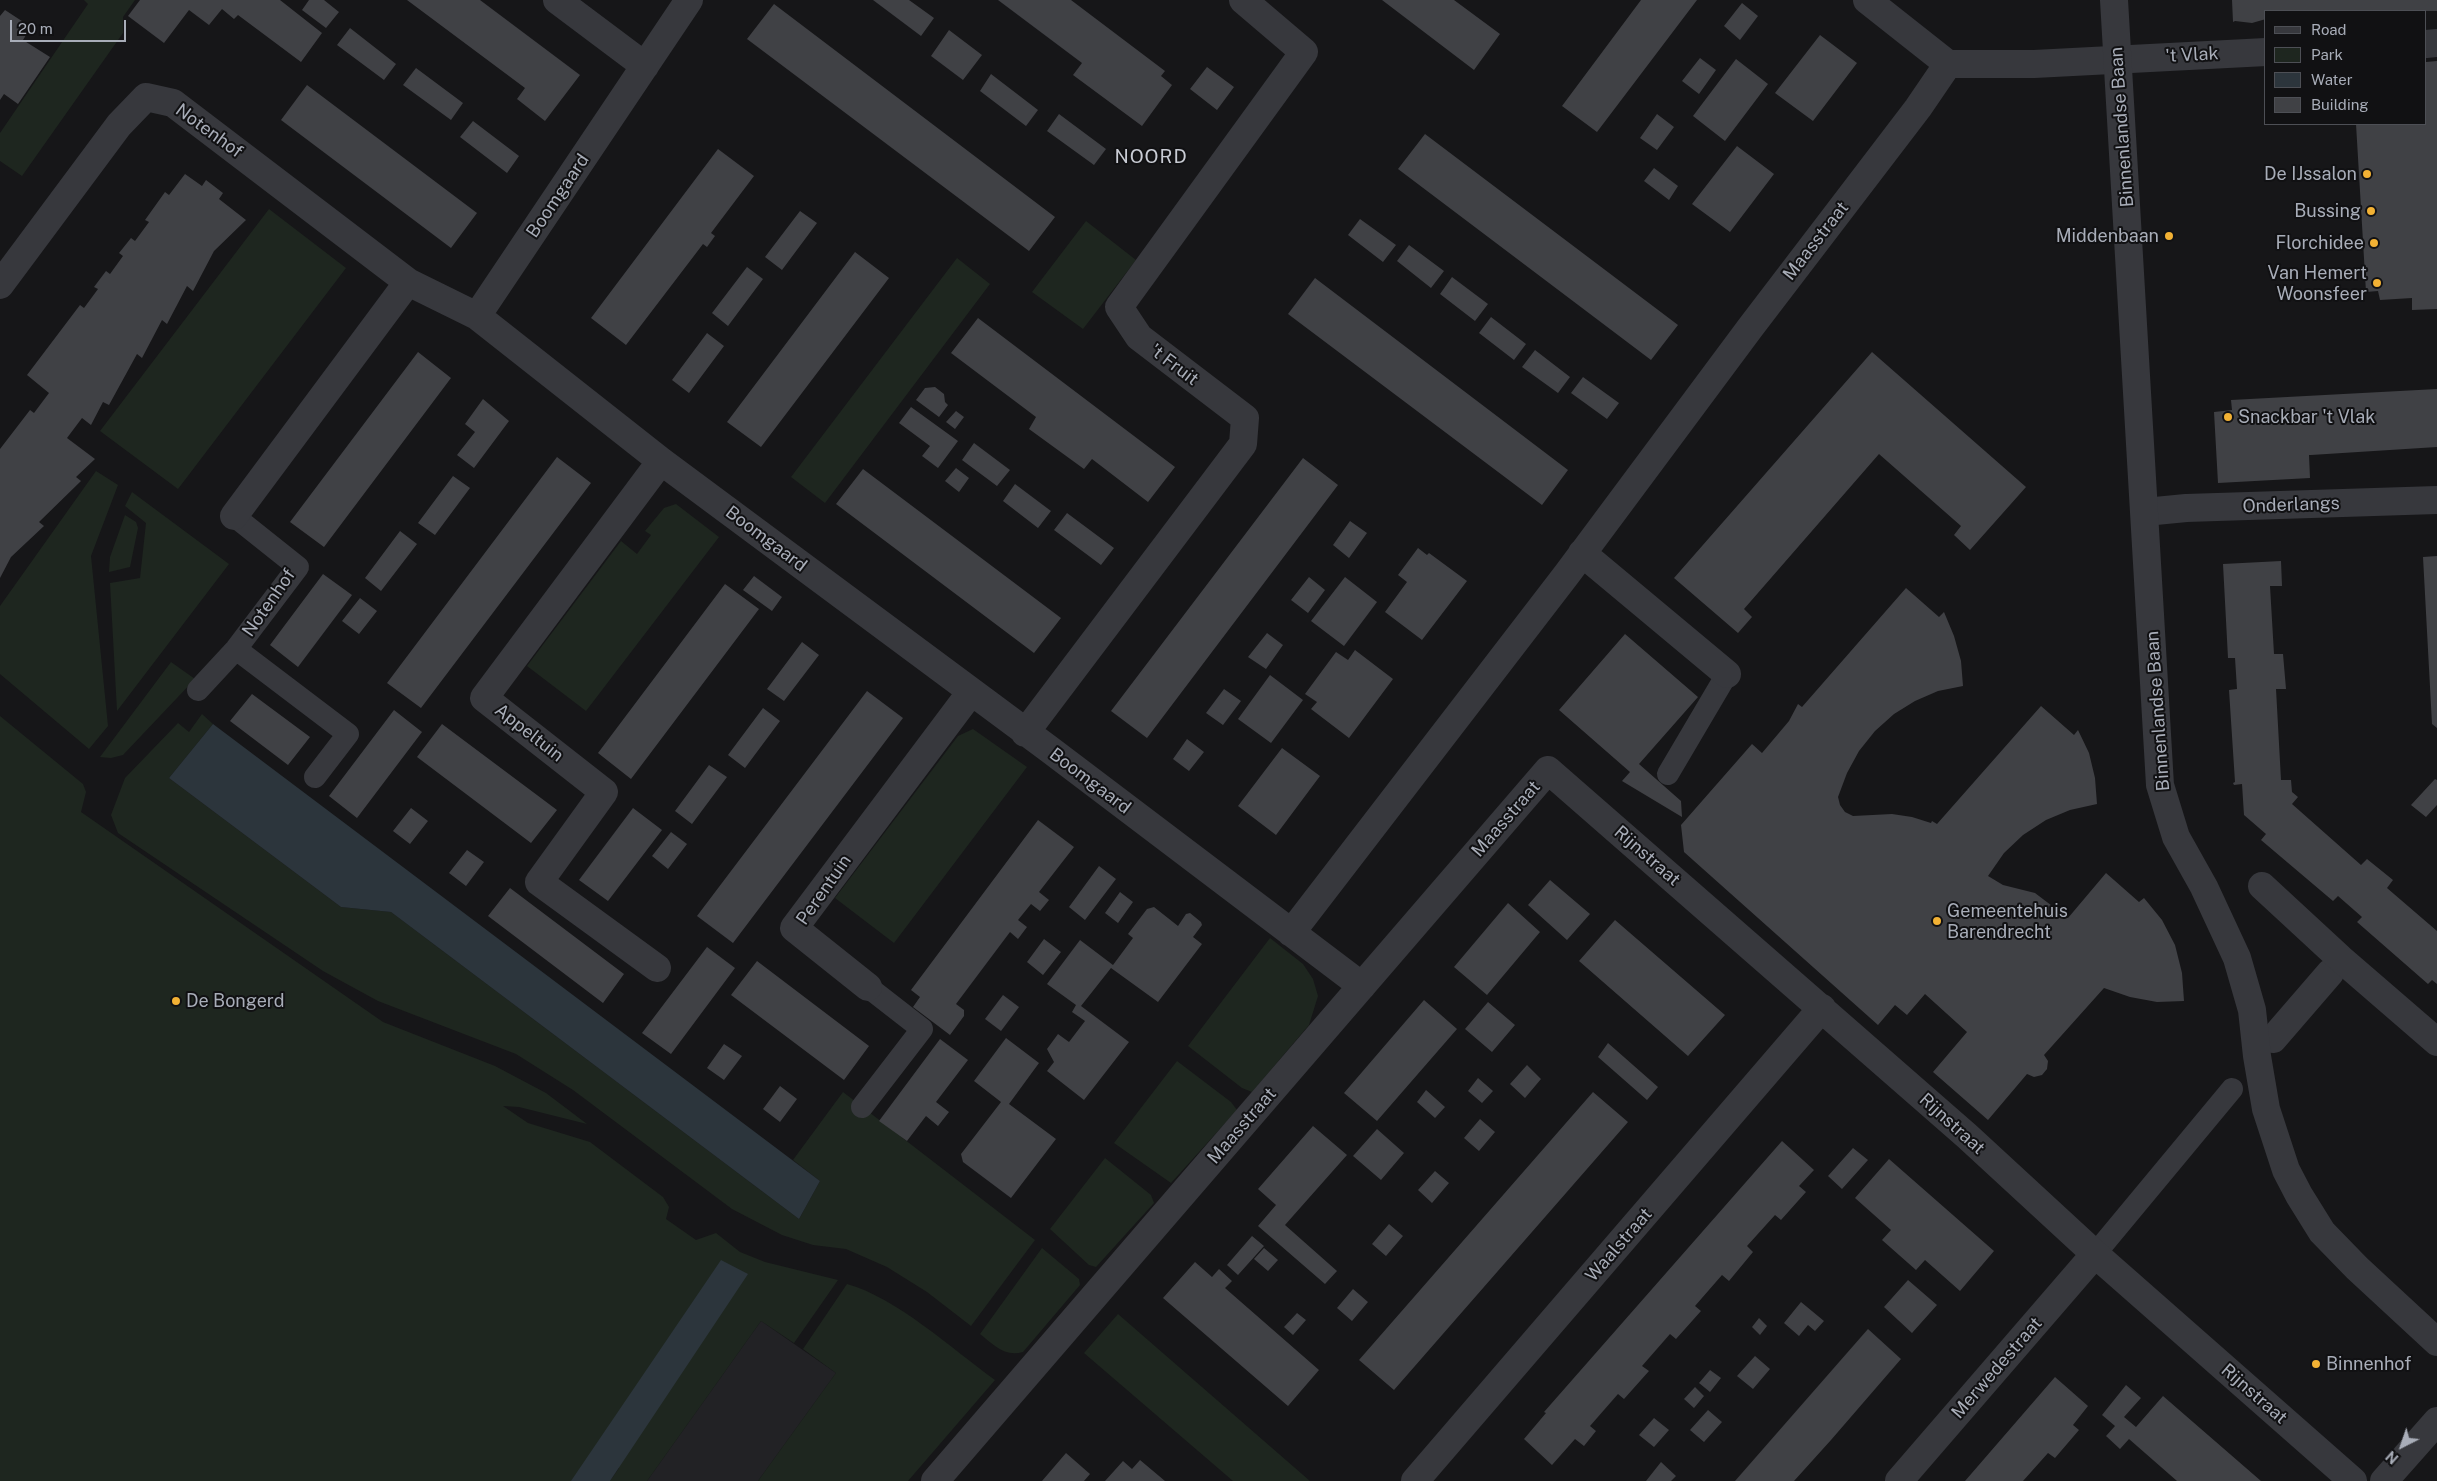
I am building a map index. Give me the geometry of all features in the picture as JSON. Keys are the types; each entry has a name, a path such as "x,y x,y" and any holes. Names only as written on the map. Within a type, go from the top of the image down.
{"street":[{"path":"556,0 645,66"},
{"name":"Boomgaard","path":"689,0 477,316 661,461 1049,749 1362,986"},
{"name":"'t Fruit","path":"1025,733 1243,444 1245,418 1139,337 1119,306 1304,52 1243,0"},
{"path":"1867,0 1948,64 2034,64 2118,59"},
{"name":"Binnenlandse Baan","path":"2114,0 2146,512 2160,785 2176,837 2204,887 2237,958 2252,1010 2266,1109 2274,1136 2298,1195 2322,1232 2357,1268 2437,1342"},
{"name":"'t Vlak","path":"2118,59 2264,52"},
{"name":"Maasstraat","path":"1291,933 1582,553 1750,328 1918,108 1948,64"},
{"name":"Notenhof","path":"0,285 119,125 146,97 172,103 408,282 477,316"},
{"name":"Notenhof","path":"234,516 408,282"},
{"name":"Appeltuin","path":"657,968 539,882 604,792 484,698 661,461"},
{"name":"Onderlangs","path":"2146,512 2437,500"},
{"path":"1582,553 1727,674"},
{"name":"Perentuin","path":"868,987 794,928 971,692"},
{"name":"Maasstraat","path":"935,1481 1548,770"},
{"name":"Rijnstraat","path":"1548,770 1967,1136 2096,1254 2353,1481"},
{"path":"2262,886 2437,1042"},
{"path":"2273,1039 2330,973"},
{"name":"Waalstraat","path":"1415,1481 1822,1008"},
{"name":"Merwedestraat","path":"1899,1481 2096,1254"},
{"path":"2384,1481 2437,1421"}],"lane":[{"name":"Notenhof","path":"198,690 236,649 298,567 234,516"},
{"name":"Notenhof","path":"236,649 348,734 315,777"},
{"path":"1668,774 1727,674"},
{"name":"Perentuin","path":"862,1107 922,1029 868,987"},
{"path":"2096,1254 2129,1211 2232,1089"}],"shaded area":[{"path":"761,1321 836,1373 758,1481 647,1481"}],"green space":[{"path":"84,0 135,0 123,17 123,33 22,176 0,161 0,133 88,4"},
{"path":"269,209 346,268 178,489 100,431"},
{"path":"1086,221 1136,260 1083,329 1032,292"},
{"path":"957,258 990,284 825,503 791,477"},
{"path":"96,471 118,485 91,556 108,726 89,749 0,674 0,606"},
{"path":"132,492 229,564 117,711 110,583 140,578 146,523 125,506"},
{"path":"676,504 719,537 586,711 527,666 621,541 637,554 651,535 645,531 664,508"},
{"path":"125,515 136,522 138,528 130,567 109,572 110,557"},
{"path":"171,662 195,679 123,755 111,758 100,757"},
{"path":"202,714 213,724 169,778 341,907 391,912 799,1219 820,1181 793,1160 843,1092 1035,1240 971,1326 927,1292 887,1267 846,1249 813,1245 782,1235 732,1209 573,1090 516,1054 378,1001 323,971 118,833 111,815 125,778 178,723 189,732"},
{"name":"De Bongerd","path":"0,716 83,784 86,792 81,812 383,1022 495,1066 546,1093 587,1124 519,1107 503,1106 528,1123 590,1142 663,1197 669,1207 666,1219 696,1240 716,1233 740,1252 765,1262 838,1280 794,1343 761,1321 647,1481 610,1481 619,1468 583,1481 0,1481"},
{"path":"973,729 1027,767 894,943 835,898 958,736"},
{"path":"1270,938 1303,964 1313,979 1318,996 1309,1025 1252,1092 1242,1088 1188,1046"},
{"path":"1177,1061 1231,1102 1237,1110 1171,1183 1114,1143"},
{"path":"1105,1158 1151,1195 1154,1203 1096,1267 1089,1265 1050,1229"},
{"path":"1042,1248 1079,1279 1080,1285 1023,1352 1010,1353 995,1346 980,1334"},
{"path":"847,1284 866,1291 904,1312 995,1380 908,1481 758,1481 836,1373 803,1349"},
{"path":"1118,1314 1310,1481 1233,1481 1084,1353"}],"water":[{"path":"213,724 820,1181 799,1219 391,912 341,907 169,778"},
{"path":"721,1260 748,1274 610,1481 571,1481"}],"building":[{"path":"140,0 280,0 322,33 301,62 238,15 234,19 222,9 209,25 189,10 164,43 128,16"},
{"path":"309,0 324,0 339,12 326,28 302,10"},
{"path":"407,0 480,0 580,75 545,121 517,99 525,88"},
{"path":"873,0 909,0 934,18 921,36"},
{"path":"998,0 1071,0 1165,71 1161,76 1172,85 1142,126 1073,75 1082,63"},
{"path":"1382,0 1454,0 1500,34 1474,70"},
{"path":"1641,0 1697,0 1597,132 1562,106"},
{"path":"2232,0 2437,0 2437,11 2264,10 2264,20 2252,23 2233,22"},
{"path":"1742,3 1758,16 1740,40 1724,26"},
{"path":"774,4 1055,217 1029,251 747,39"},
{"path":"5,10 31,27 23,40 50,57 18,104 4,94 0,100 0,16"},
{"path":"350,28 396,64 384,80 337,45"},
{"path":"949,30 982,55 963,80 931,56"},
{"path":"1820,35 1857,63 1813,121 1775,93"},
{"path":"1700,58 1716,70 1699,94 1682,81"},
{"path":"1736,59 1768,84 1725,141 1693,116"},
{"path":"2437,61 2437,309 2412,310 2412,298 2380,300 2378,291 2366,292 2356,125 2427,125 2427,62"},
{"path":"1207,67 1234,87 1217,110 1190,89"},
{"path":"416,68 463,103 451,120 403,85"},
{"path":"991,74 1038,110 1026,126 980,91"},
{"path":"307,85 477,213 451,248 281,120"},
{"path":"1059,114 1106,149 1094,165 1047,131"},
{"path":"1657,114 1674,127 1657,150 1640,138"},
{"path":"473,121 519,156 507,173 460,137"},
{"path":"1425,134 1678,325 1651,360 1398,169"},
{"path":"1737,146 1774,174 1730,232 1692,204"},
{"path":"718,149 754,176 711,233 715,236 707,247 703,244 626,345 591,318"},
{"path":"1654,168 1678,186 1669,200 1644,181"},
{"path":"185,174 202,186 206,180 223,193 219,199 246,220 214,251 193,291 187,286 167,324 162,320 142,358 137,354 109,405 103,402 91,425 82,418 67,438 95,459 76,477 81,481 39,522 44,526 11,557 0,578 0,449 30,410 34,413 49,393 27,375 80,305 84,308 98,289 94,287 106,271 110,274 123,256 119,253 131,238 135,241 149,222 145,220 165,192 169,195"},
{"path":"800,211 817,223 782,270 765,257"},
{"path":"1360,219 1396,245 1383,262 1348,235"},
{"path":"1409,245 1444,271 1431,288 1397,261"},
{"path":"855,252 889,278 761,447 727,422"},
{"path":"747,267 763,279 728,326 712,313"},
{"path":"1452,277 1488,304 1475,321 1440,294"},
{"path":"1315,278 1568,470 1542,505 1288,314"},
{"path":"1491,317 1526,344 1514,360 1479,333"},
{"path":"978,318 1175,467 1148,502 1092,459 1084,469 1029,429 1036,417 951,353"},
{"path":"707,333 724,346 689,393 672,380"},
{"path":"1535,350 1570,377 1558,393 1522,367"},
{"path":"418,352 451,378 324,547 290,522"},
{"path":"1872,352 2026,487 1970,550 1954,535 1961,526 1879,454 1744,609 1752,617 1738,633 1674,578"},
{"path":"1583,377 1619,403 1607,419 1571,393"},
{"path":"935,387 944,394 945,402 948,405 939,417 916,400 925,388"},
{"path":"2437,389 2437,447 2309,455 2310,478 2218,483 2214,412 2232,410 2231,400"},
{"path":"483,399 509,421 474,468 457,455 475,432 465,424"},
{"path":"911,407 958,441 938,468 922,456 930,446 899,423"},
{"path":"956,411 964,417 955,429 946,422"},
{"path":"974,443 1010,470 997,486 962,460"},
{"path":"557,457 591,483 421,708 387,683"},
{"path":"1303,458 1338,485 1147,738 1111,711"},
{"path":"956,468 969,478 959,492 945,481"},
{"path":"863,469 1061,618 1034,653 836,504"},
{"path":"453,476 470,488 435,535 418,523"},
{"path":"1015,484 1051,511 1038,528 1003,501"},
{"path":"1067,513 1114,548 1101,565 1054,530"},
{"path":"1350,521 1367,533 1349,558 1333,545"},
{"path":"400,531 417,544 381,591 365,578"},
{"path":"1418,548 1427,555 1429,553 1467,581 1422,640 1385,612 1407,582 1398,575"},
{"path":"2437,556 2437,728 2432,724 2423,557"},
{"path":"2281,561 2282,586 2270,586 2274,654 2283,654 2286,689 2276,689 2281,780 2291,780 2292,792 2298,797 2292,804 2361,865 2367,859 2393,880 2387,888 2437,931 2437,984 2432,980 2428,984 2357,922 2362,917 2338,896 2333,901 2261,840 2266,834 2244,815 2242,784 2234,785 2233,783 2235,782 2229,690 2237,689 2235,658 2228,658 2223,564"},
{"path":"323,574 352,595 298,667 270,645"},
{"path":"754,576 782,597 772,611 743,590"},
{"path":"1309,577 1325,590 1308,613 1291,600"},
{"path":"1345,577 1377,602 1344,646 1311,621"},
{"path":"725,584 759,609 631,779 598,753"},
{"path":"1906,588 1939,617 1944,612 1954,636 1961,661 1963,686 1938,691 1915,701 1894,714 1875,731 1859,751 1847,773 1838,797 1840,805 1845,812 1853,816 1892,814 1912,817 1931,823 1932,821 1937,824 2041,706 2074,735 2078,730 2089,753 2095,778 2097,804 2070,810 2046,820 2023,835 2004,853 1988,876 2003,885 2035,893 2068,918 2106,873 2139,902 2144,898 2162,920 2175,945 2182,973 2184,1001 2157,1002 2130,997 2104,988 2044,1055 2048,1061 2047,1069 2042,1075 2034,1077 2027,1074 1988,1120 1933,1072 1967,1032 1925,994 1907,1015 1895,1005 1878,1025 1684,852 1681,825 1752,744 1762,753 1789,721 1798,704 1802,707"},
{"path":"360,598 377,611 359,634 342,621"},
{"path":"1267,633 1283,645 1266,669 1248,657"},
{"path":"1625,634 1698,697 1639,764 1681,801 1682,817 1622,781 1630,772 1559,710"},
{"path":"802,642 819,655 784,701 767,689"},
{"path":"1355,650 1393,679 1349,738 1311,709 1317,702 1305,694 1336,652 1348,660"},
{"path":"1270,675 1303,700 1271,743 1238,719"},
{"path":"1224,689 1241,701 1223,725 1206,713"},
{"path":"867,691 903,718 733,943 697,916"},
{"path":"252,694 310,737 288,765 230,721"},
{"path":"763,708 780,721 745,768 728,755"},
{"path":"394,710 422,732 357,818 329,796"},
{"path":"442,724 557,810 531,843 417,757"},
{"path":"1187,739 1204,752 1189,771 1173,759"},
{"path":"1282,748 1320,776 1276,835 1238,806"},
{"path":"709,765 727,777 692,824 675,811"},
{"path":"2435,779 2437,780 2437,805 2426,817 2411,805"},
{"path":"411,808 428,821 410,844 393,831"},
{"path":"633,808 662,830 608,901 579,880"},
{"path":"1038,820 1074,847 1039,892 1049,900 1040,911 1031,904 1018,920 1027,927 1018,939 1010,932 956,1004 964,1010 964,1016 950,1035 913,1007 920,997 911,990"},
{"path":"671,832 687,844 668,869 652,856"},
{"path":"467,850 484,862 466,886 449,873"},
{"path":"1099,866 1116,879 1085,920 1069,907"},
{"path":"1550,880 1590,914 1567,940 1528,905"},
{"path":"510,888 624,974 603,1003 488,916"},
{"path":"1120,892 1133,902 1118,923 1105,913"},
{"path":"1508,903 1540,932 1487,995 1454,967"},
{"path":"1154,907 1178,926 1186,914 1190,913 1201,922 1202,925 1193,937 1202,944 1158,1002 1111,968 1081,1006 1129,1042 1084,1100 1047,1071 1054,1062 1047,1049 1058,1034 1069,1042 1085,1021 1072,1012 1076,1005 1047,984 1080,940 1113,965 1133,938 1128,934 1147,909"},
{"path":"1615,920 1725,1015 1688,1056 1579,961"},
{"path":"1044,939 1061,952 1043,975 1027,962"},
{"path":"707,947 735,968 671,1054 642,1033"},
{"path":"757,961 869,1046 844,1080 731,995"},
{"path":"1003,995 1019,1007 1001,1031 985,1019"},
{"path":"1424,1000 1457,1029 1377,1121 1344,1093"},
{"path":"1488,1002 1515,1025 1492,1052 1465,1029"},
{"path":"1006,1038 1039,1063 1009,1104 1056,1139 1011,1198 963,1162 961,1154 1001,1102 974,1081"},
{"path":"940,1039 968,1060 936,1102 949,1112 938,1126 926,1116 907,1141 879,1121"},
{"path":"1608,1043 1658,1087 1647,1100 1598,1057"},
{"path":"724,1044 742,1056 724,1080 707,1068"},
{"path":"1527,1065 1541,1079 1525,1098 1510,1084"},
{"path":"1478,1078 1493,1091 1482,1103 1468,1091"},
{"path":"780,1086 797,1099 780,1122 763,1109"},
{"path":"1426,1090 1445,1107 1435,1118 1417,1102"},
{"path":"1593,1092 1628,1122 1394,1390 1359,1360"},
{"path":"1480,1119 1495,1132 1479,1151 1464,1138"},
{"path":"1313,1126 1347,1155 1285,1225 1337,1271 1325,1284 1258,1226 1276,1205 1258,1189"},
{"path":"1377,1129 1404,1153 1381,1180 1353,1156"},
{"path":"1782,1141 1814,1170 1799,1186 1806,1192 1781,1220 1775,1215 1747,1246 1753,1252 1729,1281 1722,1275 1695,1306 1701,1311 1676,1339 1670,1334 1642,1366 1649,1371 1624,1399 1618,1394 1590,1426 1596,1431 1584,1446 1575,1439 1552,1465 1524,1439 1546,1413 1544,1412"},
{"path":"1853,1148 1868,1160 1842,1189 1828,1176"},
{"path":"1889,1159 1994,1251 1960,1291 1925,1260 1916,1270 1882,1240 1891,1230 1855,1198"},
{"path":"1435,1171 1449,1183 1432,1203 1418,1190"},
{"path":"1389,1224 1403,1236 1386,1256 1372,1244"},
{"path":"1252,1236 1264,1246 1238,1275 1227,1265"},
{"path":"1264,1248 1278,1260 1268,1271 1254,1259"},
{"path":"1195,1262 1212,1277 1219,1269 1232,1281 1225,1288 1319,1370 1288,1406 1163,1298"},
{"path":"1908,1280 1937,1305 1912,1333 1884,1307"},
{"path":"1353,1289 1368,1302 1352,1321 1337,1308"},
{"path":"1801,1302 1824,1321 1815,1331 1808,1325 1799,1336 1784,1323"},
{"path":"1297,1313 1306,1320 1293,1335 1284,1327"},
{"path":"1759,1318 1767,1326 1760,1335 1752,1327"},
{"path":"1868,1329 1901,1359 1831,1440 1794,1481 1735,1481"},
{"path":"1755,1356 1770,1369 1753,1389 1737,1376"},
{"path":"1710,1370 1721,1378 1710,1392 1699,1383"},
{"path":"2055,1377 2088,1406 2073,1425 2079,1430 2055,1458 2048,1453 2023,1481 1965,1481"},
{"path":"2126,1385 2141,1398 2124,1417 2136,1427 2163,1396 2261,1481 2177,1481 2129,1439 2120,1449 2106,1436 2115,1426 2102,1415"},
{"path":"1695,1387 1704,1396 1694,1408 1684,1399"},
{"path":"1708,1410 1722,1422 1704,1442 1690,1430"},
{"path":"1654,1418 1669,1430 1654,1447 1639,1435"},
{"path":"1066,1453 1090,1474 1084,1481 1042,1481"},
{"path":"1140,1460 1165,1481 1105,1481 1123,1461 1132,1469"},
{"path":"1661,1462 1676,1476 1671,1481 1646,1481"}],"place":[{"name":"De IJssalon","path":"2367,174"},
{"name":"Bussing","path":"2371,211"},
{"name":"Middenbaan","path":"2169,236"},
{"name":"Florchidee","path":"2374,243"},
{"name":"Van Hemert Woonsfeer","path":"2377,283"},
{"name":"Snackbar 't Vlak","path":"2228,417"},
{"name":"Gemeentehuis Barendrecht","path":"1937,921"},
{"name":"De Bongerd","path":"176,1001"},
{"name":"Binnenhof","path":"2316,1364"}],"district":[{"name":"NOORD","path":"1151,157"}]}
